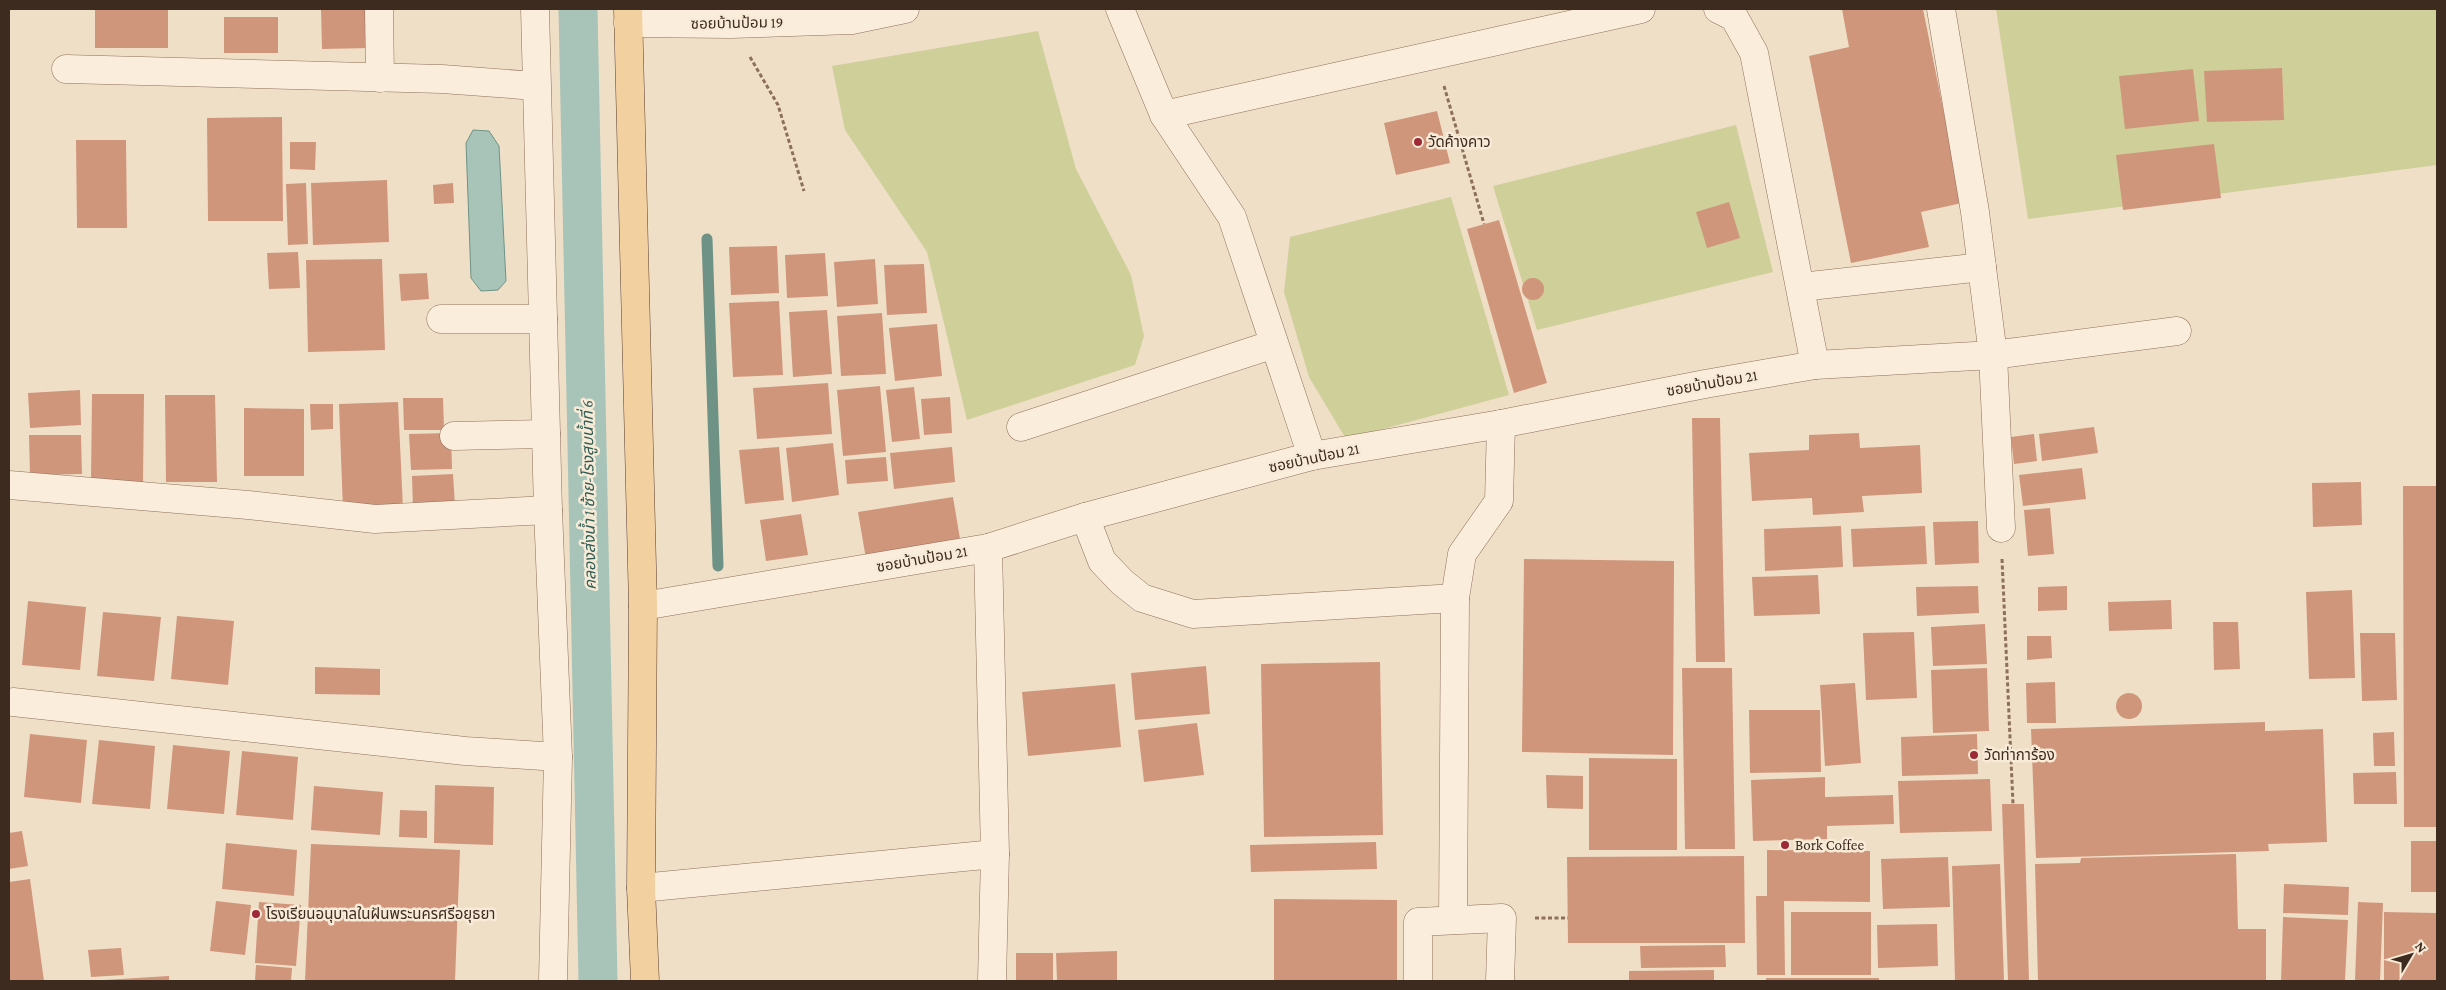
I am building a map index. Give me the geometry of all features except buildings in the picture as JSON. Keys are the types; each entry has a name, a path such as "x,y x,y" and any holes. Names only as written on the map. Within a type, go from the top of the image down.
{"main road":[{"path":"628,16 644,606 641,888 645,981"}],"street":[{"path":"379,9 380,78"},
{"path":"535,9 548,510 558,757 553,981"},
{"name":"ซอยบ้านป้อม 19","path":"628,16 731,24 852,20 905,9"},
{"path":"1120,9 1164,115 1232,217 1312,456"},
{"path":"1164,115 1435,54 1586,15 1641,9"},
{"path":"1718,9 1734,17 1754,53 1815,365"},
{"path":"1941,9 1975,212 1993,355 2001,528"},
{"path":"66,69 442,79 536,86"},
{"path":"1800,287 1982,267"},
{"path":"441,319 543,319"},
{"name":"ซอยบ้านป้อม 21","path":"644,606 988,548 1085,517 1312,456 1501,424 1705,384 1815,365 1993,355 2177,331"},
{"path":"1021,427 1274,344"},
{"path":"1453,920 1455,598 1462,554 1499,501 1501,424"},
{"path":"454,436 546,434"},
{"path":"9,485 275,507 375,519 548,510"},
{"path":"1085,517 1102,561 1122,582 1142,598 1193,614 1455,598"},
{"path":"988,548 995,854 992,981"},
{"path":"13,702 465,751 558,757"},
{"path":"641,888 995,854"},
{"path":"1418,981 1418,922 1502,918 1500,981"}],"path":[{"path":"731,24 778,104 804,191"},
{"path":"1435,54 1484,224"},
{"path":"2001,528 2013,804"}],"green space":[{"path":"1996,9 2437,9 2437,165 2028,219"},
{"path":"1038,31 1076,169 1131,275 1144,336 1135,365 967,420 927,252 845,130 832,66"},
{"path":"1736,125 1773,272 1537,330 1493,186"},
{"path":"1451,197 1509,395 1346,439 1309,377 1284,292 1290,237"}],"shaded area":[{"path":"473,130 489,131 499,146 506,281 498,290 481,291 471,278 466,143"}],"waterway":[{"name":"คลองส่งน้ำ 1 ซ้าย-โรงสูบน้ำที่ 6","path":"578,9 598,981"},
{"path":"707,239 718,566"}],"place":[{"name":"วัดค้างคาว","path":"1418,142"},
{"name":"วัดท่าการ้อง","path":"1974,755"},
{"name":"Bork Coffee","path":"1785,845"},
{"name":"โรงเรียนอนุบาลในฝันพระนครศรีอยุธยา","path":"256,914"}]}
